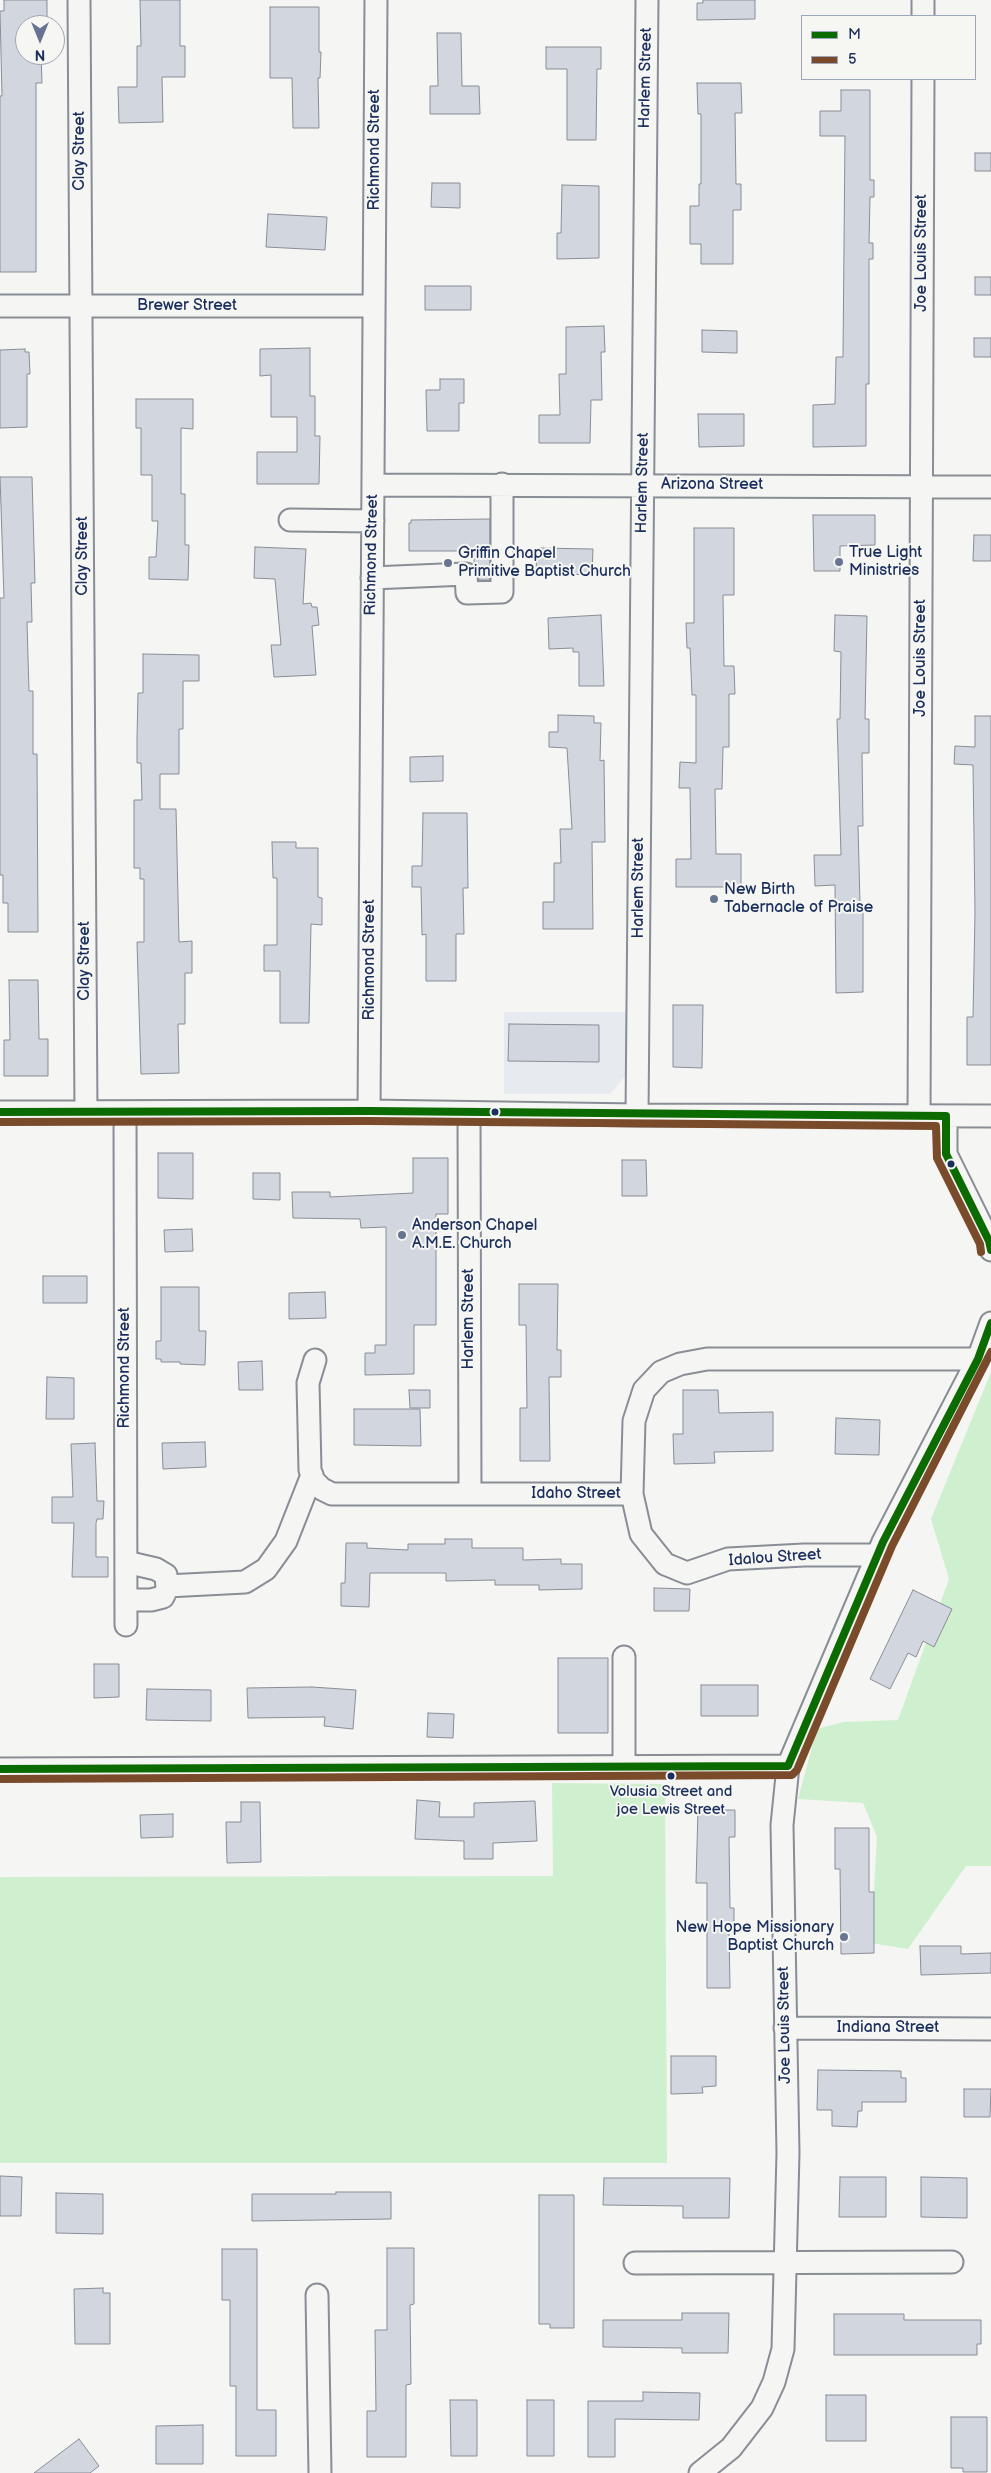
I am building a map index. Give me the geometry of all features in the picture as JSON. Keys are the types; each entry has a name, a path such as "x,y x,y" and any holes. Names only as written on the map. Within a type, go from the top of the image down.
{"street":[{"name":"Clay Street","path":"79,0 86,1112"},
{"name":"Richmond Street","path":"369,1111 376,0"},
{"name":"Harlem Street","path":"637,1115 647,0"},
{"path":"923,0 923,15"},
{"name":"Joe Louis Street","path":"919,1117 923,80"},
{"name":"Brewer Street","path":"0,306 374,306"},
{"path":"372,578 466,574 467,593 502,592 502,484"},
{"name":"Arizona Street","path":"373,485 991,487"},
{"path":"290,520 373,521"},
{"path":"0,1112 369,1111 469,1114 991,1116"},
{"name":"Richmond Street","path":"125,1112 126,1625"},
{"name":"Harlem Street","path":"469,1114 470,1494"},
{"path":"946,1116 946,1154 989,1241 991,1250"},
{"name":"Joe Louis Street","path":"700,2473 716,2462 745,2432 762,2408 774,2382 783,2350 788,2152 784,2028 782,1826 788,1766 878,1555 978,1358 991,1323"},
{"name":"Idaho Street","path":"313,1478 322,1489 332,1494 632,1494 634,1421 644,1390 661,1372 680,1364 707,1359 978,1358"},
{"path":"167,1586 245,1582 266,1569 286,1541 313,1478 308,1383 315,1360"},
{"name":"Idalou Street","path":"632,1494 641,1534 665,1564 687,1574 728,1559 804,1555 878,1555"},
{"path":"126,1562 156,1569 166,1575 167,1586 163,1597 126,1600"},
{"path":"624,1656 624,1766"},
{"path":"0,1769 788,1766"},
{"name":"Indiana Street","path":"784,2028 991,2029"},
{"path":"635,2263 952,2262"},
{"path":"317,2295 320,2473"}],"shaded area":[{"path":"504,1012 627,1012 627,1074 610,1094 504,1094"}],"green space":[{"path":"991,1372 991,1866 966,1866 908,1949 871,1943 877,1837 863,1803 798,1799 817,1729 843,1722 898,1720 949,1579 931,1519"},
{"path":"552,1783 665,1784 667,2163 0,2163 0,1877 553,1876"}],"building":[{"path":"4,0 47,0 47,15 15,15 15,65 41,65 42,83 36,83 36,272 0,272 0,96 2,96 0,11 4,11"},
{"path":"140,0 180,0 180,46 185,46 185,77 162,77 163,122 119,123 118,87 137,87 137,46 141,46"},
{"path":"703,0 755,0 755,19 697,20 697,3 703,3"},
{"path":"270,7 319,7 319,52 321,52 320,78 318,78 319,128 293,128 292,78 270,78"},
{"path":"437,33 461,33 462,86 479,86 480,114 430,114 430,86 438,86"},
{"path":"546,47 601,47 601,69 597,69 596,140 567,140 567,69 546,69"},
{"path":"697,83 741,83 742,113 735,113 736,184 741,184 741,210 733,210 733,264 701,264 701,244 690,244 690,206 699,206 699,184 701,184 701,114 698,114"},
{"path":"841,90 870,90 870,180 874,180 874,197 870,197 869,243 873,243 873,259 869,259 869,384 866,384 866,446 813,447 813,405 835,404 836,357 843,357 845,136 820,136 820,111 841,111"},
{"path":"975,153 991,153 991,171 975,171"},
{"path":"432,183 460,183 460,208 431,207"},
{"path":"562,185 599,186 599,258 557,259 557,233 561,233"},
{"path":"268,214 327,217 325,250 266,247"},
{"path":"975,277 991,277 991,295 975,295"},
{"path":"425,286 471,286 471,310 425,310"},
{"path":"604,326 605,352 601,352 602,400 591,400 590,443 539,443 539,415 560,415 559,374 566,374 566,327"},
{"path":"702,330 737,331 737,353 702,352"},
{"path":"974,338 991,338 991,357 974,357"},
{"path":"310,348 310,396 315,396 315,436 320,436 319,484 257,484 257,452 297,452 297,417 271,417 271,375 260,376 260,349"},
{"path":"25,349 25,352 29,352 30,374 27,374 27,427 0,428 0,350"},
{"path":"440,379 464,379 464,403 459,403 459,431 427,431 426,390 440,390"},
{"path":"136,399 193,399 193,429 181,428 181,494 185,494 185,545 189,545 188,580 149,579 149,557 156,557 158,521 152,521 152,475 141,475 141,428 136,428"},
{"path":"698,414 744,414 744,446 699,447"},
{"path":"0,477 32,477 35,583 31,583 32,622 27,622 29,691 33,691 33,754 37,754 38,932 8,932 8,903 3,903 3,875 0,875 0,598 4,598"},
{"path":"813,515 875,515 875,545 840,546 840,571 814,571"},
{"path":"490,519 490,580 479,580 474,565 474,554 463,554 463,551 409,551 409,523 411,523 411,520"},
{"path":"694,528 734,528 734,595 723,595 724,666 734,666 735,694 729,694 729,747 723,747 722,789 715,789 716,854 741,854 741,887 676,887 676,859 691,859 690,788 679,788 680,762 696,763 696,695 692,695 690,648 687,648 686,623 694,623"},
{"path":"974,535 991,535 991,561 973,561"},
{"path":"255,547 306,549 303,604 311,603 312,607 317,607 319,625 312,626 316,675 274,677 271,645 281,645 275,579 254,578"},
{"path":"537,548 593,549 592,575 536,573"},
{"path":"601,615 604,686 579,686 579,652 573,652 573,648 549,649 548,618"},
{"path":"835,615 867,616 865,719 869,719 869,753 862,753 863,826 858,826 860,904 863,904 863,992 836,993 835,885 815,886 814,855 841,855 837,719 840,719 841,652 834,651"},
{"path":"143,654 199,655 199,681 183,681 183,729 179,729 179,774 160,774 160,809 176,809 179,942 192,941 192,973 185,973 185,1024 178,1024 179,1073 141,1074 137,942 144,942 144,879 140,879 140,868 134,868 134,800 142,800 141,763 137,763 137,738 138,693 143,693"},
{"path":"558,715 594,716 594,723 601,723 600,761 604,760 605,842 592,842 593,929 543,929 543,902 554,902 554,863 561,863 560,829 572,829 567,748 549,747 549,732 558,732"},
{"path":"975,716 991,716 991,1065 967,1065 967,1017 973,1017 975,912 973,765 954,764 955,746 975,747"},
{"path":"443,756 443,781 410,782 410,757"},
{"path":"423,813 467,813 468,888 463,888 464,934 456,934 456,981 426,981 426,934 422,935 421,887 412,887 412,866 422,866"},
{"path":"272,842 296,842 296,848 318,848 318,897 322,898 322,925 311,924 309,1023 280,1023 280,971 264,971 264,945 277,945 277,878 273,878"},
{"path":"9,980 38,980 39,1039 48,1039 48,1076 4,1076 4,1040 10,1040"},
{"path":"673,1005 703,1005 702,1068 673,1067"},
{"path":"509,1024 599,1025 599,1062 508,1061"},
{"path":"158,1153 193,1153 193,1199 158,1198"},
{"path":"413,1158 448,1158 448,1214 436,1214 436,1325 414,1325 414,1374 365,1375 365,1353 375,1353 375,1345 386,1345 386,1227 361,1228 360,1219 293,1218 292,1192 330,1192 330,1197 413,1193"},
{"path":"622,1160 646,1160 647,1196 622,1196"},
{"path":"253,1173 280,1173 280,1200 253,1199"},
{"path":"192,1229 193,1251 165,1252 164,1230"},
{"path":"43,1276 87,1276 87,1303 43,1303"},
{"path":"519,1284 558,1284 557,1350 561,1350 561,1377 549,1377 550,1461 520,1461 520,1408 527,1408 526,1325 519,1325"},
{"path":"161,1287 199,1287 199,1331 206,1331 205,1365 161,1362 161,1359 156,1359 156,1341 161,1341"},
{"path":"325,1292 326,1318 289,1319 289,1293"},
{"path":"262,1361 263,1390 239,1390 238,1362"},
{"path":"47,1377 74,1378 74,1419 46,1419"},
{"path":"409,1390 430,1390 430,1408 410,1408"},
{"path":"683,1390 718,1390 719,1413 773,1412 773,1451 714,1452 715,1463 674,1464 673,1434 683,1434"},
{"path":"354,1409 420,1409 421,1446 354,1445"},
{"path":"836,1418 880,1420 879,1455 835,1454"},
{"path":"205,1442 206,1467 163,1469 162,1443"},
{"path":"95,1443 97,1501 104,1501 103,1519 97,1519 96,1523 96,1557 108,1557 108,1577 72,1577 74,1523 52,1523 52,1497 73,1497 71,1444"},
{"path":"445,1539 472,1539 472,1548 523,1548 523,1560 561,1559 561,1564 582,1564 582,1589 539,1590 539,1585 495,1585 495,1580 446,1581 446,1573 370,1573 369,1607 341,1606 341,1583 345,1583 346,1543 367,1543 367,1548 408,1550 408,1544 445,1544"},
{"path":"654,1588 690,1589 689,1611 654,1611"},
{"path":"913,1590 952,1609 934,1647 923,1641 916,1657 908,1653 890,1689 870,1679"},
{"path":"558,1658 608,1658 608,1733 558,1733"},
{"path":"94,1664 119,1664 119,1697 94,1698"},
{"path":"701,1685 758,1685 758,1716 701,1716"},
{"path":"312,1687 356,1690 353,1729 324,1726 325,1717 248,1718 247,1688"},
{"path":"147,1689 211,1690 211,1721 146,1720"},
{"path":"428,1713 454,1714 453,1738 427,1737"},
{"path":"417,1800 440,1802 439,1817 474,1817 474,1803 535,1801 537,1841 493,1843 493,1859 464,1859 464,1841 415,1839"},
{"path":"241,1802 260,1802 261,1862 227,1863 226,1822 241,1822"},
{"path":"698,1810 735,1810 735,1837 729,1837 730,1908 734,1908 734,1932 729,1932 730,1988 707,1988 707,1883 696,1883"},
{"path":"173,1814 173,1837 141,1838 140,1815"},
{"path":"835,1828 869,1828 869,1892 874,1892 874,1953 841,1954 840,1869 835,1869"},
{"path":"920,1946 961,1946 961,1954 991,1953 991,1973 921,1975"},
{"path":"671,2056 716,2056 716,2086 702,2087 703,2093 671,2094"},
{"path":"818,2070 901,2071 901,2078 906,2078 906,2102 862,2102 862,2111 858,2111 857,2127 832,2126 832,2110 817,2110"},
{"path":"964,2089 991,2089 990,2117 964,2117"},
{"path":"0,2176 22,2177 21,2216 0,2216"},
{"path":"840,2177 886,2177 886,2217 839,2217"},
{"path":"921,2177 967,2178 967,2218 921,2217"},
{"path":"604,2178 730,2178 729,2218 683,2218 683,2206 603,2205"},
{"path":"336,2192 391,2192 391,2219 252,2221 252,2194 336,2194"},
{"path":"56,2193 103,2194 103,2234 56,2233"},
{"path":"539,2195 574,2195 574,2328 550,2328 550,2324 539,2324"},
{"path":"387,2248 414,2248 414,2304 410,2305 411,2384 406,2385 406,2457 367,2457 367,2411 376,2411 375,2330 387,2330"},
{"path":"222,2249 257,2249 257,2410 276,2410 276,2456 236,2456 236,2386 230,2386 230,2300 222,2300"},
{"path":"103,2288 103,2293 110,2293 110,2344 75,2344 74,2289"},
{"path":"682,2313 729,2313 728,2353 682,2353 682,2348 603,2347 603,2320 682,2320"},
{"path":"834,2314 904,2314 904,2320 981,2320 981,2344 977,2344 977,2355 834,2355"},
{"path":"643,2392 700,2393 699,2420 615,2419 615,2457 588,2457 588,2401 643,2401"},
{"path":"826,2395 866,2395 866,2441 826,2441"},
{"path":"450,2400 477,2400 477,2456 451,2456"},
{"path":"527,2400 554,2400 554,2456 527,2456"},
{"path":"951,2417 987,2417 987,2472 963,2472 963,2468 951,2468"},
{"path":"203,2425 203,2464 156,2464 156,2426"},
{"path":"79,2439 99,2466 90,2473 34,2473"}],"transit line":[{"name":"M","path":"0,1112 369,1111 946,1116 946,1154 989,1241 991,1250"},
{"name":"5","path":"0,1122 369,1121 936,1126 937,1158 980,1244 981,1252"},
{"name":"M","path":"0,1769 788,1766 883,1542 978,1359 991,1323"},
{"name":"5","path":"0,1779 792,1775 797,1770 892,1546 991,1352"}],"place":[{"name":"True Light Ministries","path":"839,562"},
{"name":"Griffin Chapel Primitive Baptist Church","path":"448,563"},
{"name":"New Birth Tabernacle of Praise","path":"714,899"},
{"name":"Anderson Chapel A.M.E. Church","path":"402,1235"},
{"name":"Volusia Street and joe Lewis Street","path":"671,1776"},
{"name":"New Hope Missionary Baptist Church","path":"844,1937"}]}
